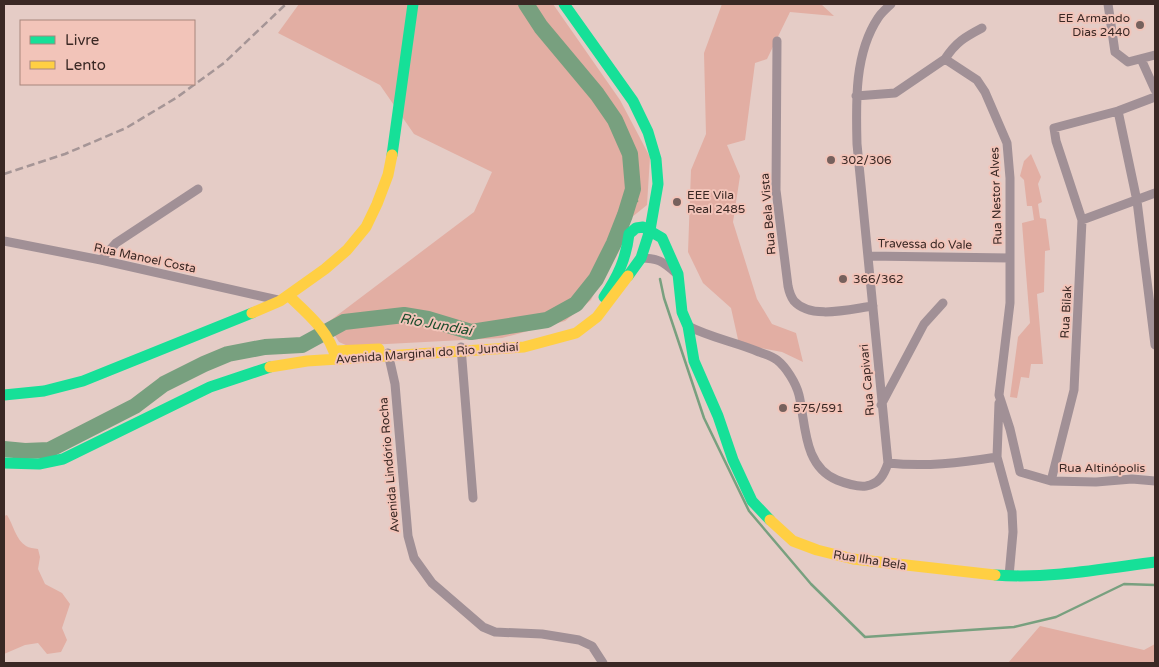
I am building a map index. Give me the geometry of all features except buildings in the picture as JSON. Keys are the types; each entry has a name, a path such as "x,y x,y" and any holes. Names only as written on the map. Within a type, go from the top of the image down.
{"main road":[{"path":"4,395 30,395 83,381 285,298 325,269 347,250 366,227 388,175 394,150 413,4"},
{"name":"Avenida Marginal do Rio Jundiaí","path":"4,463 39,464 63,459 210,387 274,366 307,361 334,352 524,347 576,333 597,317 641,258 650,230 658,184 656,159 648,132 633,101 564,4"},
{"path":"461,348 517,341 577,325 598,306 621,272 628,250 629,234 636,228 643,226 650,230"},
{"name":"Rua Ilha Bela","path":"650,230 663,240 678,274 682,312 688,326 694,361 718,416 733,460 752,501 774,525 793,541 817,550 853,559 1010,576 1076,573 1155,562"},
{"path":"285,298 308,314 317,323 334,352"}],"street":[{"name":"Rua Capivari","path":"888,463 857,144 856,96 860,68 868,40 878,18 891,4"},
{"path":"1108,4 1115,52 1128,62 1155,55"},
{"path":"856,96 895,93 945,58 962,38 982,28"},
{"name":"Rua Bela Vista","path":"776,41 776,190 788,286 793,300 807,310 834,312 873,306"},
{"name":"Rua Nestor Alves","path":"945,58 977,80 985,92 1007,143 1010,178 1010,303 999,395 997,457 1012,512 1010,576"},
{"path":"1141,59 1155,90"},
{"path":"1155,97 1118,112 1054,128 1056,141 1082,220 1155,193"},
{"path":"1118,112 1137,201 1155,345"},
{"path":"101,260 116,243 198,189"},
{"name":"Rua Bilak","path":"1051,481 1074,390 1082,220"},
{"path":"655,258 663,240"},
{"name":"Rua Manoel Costa","path":"4,241 285,298"},
{"name":"Travessa do Vale","path":"868,256 1010,258"},
{"path":"641,258 655,258 665,263 678,274"},
{"path":"881,405 924,324 943,303"},
{"path":"688,326 702,334 739,344 775,359 785,368 799,392 808,445 815,461 827,476 847,484 859,486 874,485 880,480 888,463 915,466 957,463 997,457"},
{"path":"461,348 472,498"},
{"name":"Avenida Lindório Rocha","path":"388,352 395,384 408,536 414,558 432,583 483,627 495,632 542,634 579,640 592,646 603,663"},
{"name":"Rua Nestor Alves","path":"999,395 1010,429 1020,472"},
{"name":"Rua Altinópolis","path":"1020,472 1051,481 1096,482 1132,479 1155,481"}],"shaded area":[{"path":"299,4 553,4 620,100 650,157 647,205 632,217 591,300 565,321 502,338 348,346 339,342 327,323 474,212 492,172 414,134 380,85 278,33"},
{"path":"722,4 821,4 834,16 790,12 767,59 755,63 745,140 727,145 740,176 733,222 757,299 772,324 796,333 803,362 782,352 739,344 731,308 703,283 688,252 691,170 706,134 704,53"},
{"path":"1031,154 1041,177 1038,184 1042,202 1038,204 1040,218 1046,219 1050,250 1045,251 1044,292 1037,294 1043,364 1031,364 1029,378 1021,377 1017,398 1010,397 1018,337 1030,323 1022,223 1034,220 1032,206 1027,206 1024,180 1020,176 1024,161"},
{"path":"7,515 17,536 23,543 26,546 38,549 40,557 38,569 45,584 62,593 70,604 62,628 67,640 61,652 47,654 38,643 25,645 4,654 4,516"},
{"path":"1040,626 1144,650 1155,644 1155,663 1008,663"}],"waterway":[{"name":"Rio Jundiaí","path":"4,449 25,451 49,450 135,406 164,384 204,364 228,354 265,347 302,345 344,322 404,315 428,319 471,332 547,320 576,304 596,279 614,243 625,215 633,189 630,154 615,120 597,94 541,27 526,4"},
{"name":"Rio Jundiaí","path":"633,189 637,201"},
{"path":"660,279 664,298 704,418 749,511 811,584 865,637 1014,627 1056,617 1124,584 1155,585"}],"railway":[{"path":"195,84 224,63 286,4"},
{"path":"4,174 65,154 126,128 194,85"}],"traffic: fast":[{"path":"392,155 413,4"},
{"path":"564,4 633,101 648,132 656,159 658,184 650,230 641,258 628,276"},
{"path":"604,297 621,267 629,234 636,228 643,227 662,238 678,274 682,312 688,326 694,361 718,416 733,460 752,501 770,520"},
{"path":"4,395 44,391 83,381 252,313"},
{"path":"4,463 39,464 63,459 210,387 270,367"},
{"path":"995,575 1035,576 1155,562"}],"traffic: slow":[{"path":"252,313 280,301 325,269 347,250 366,227 377,204 388,175 392,155"},
{"path":"270,367 307,361 524,347 576,333 597,317 628,276"},
{"path":"289,296 324,332 336,359"},
{"path":"335,351 379,349"},
{"path":"770,520 793,541 817,550 853,559 995,575"}],"place":[{"name":"EE Armando Dias 2440","path":"1140,25"},
{"name":"302/306","path":"831,160"},
{"name":"EEE Vila Real 2485","path":"677,202"},
{"name":"366/362","path":"843,279"},
{"name":"575/591","path":"783,408"}]}
